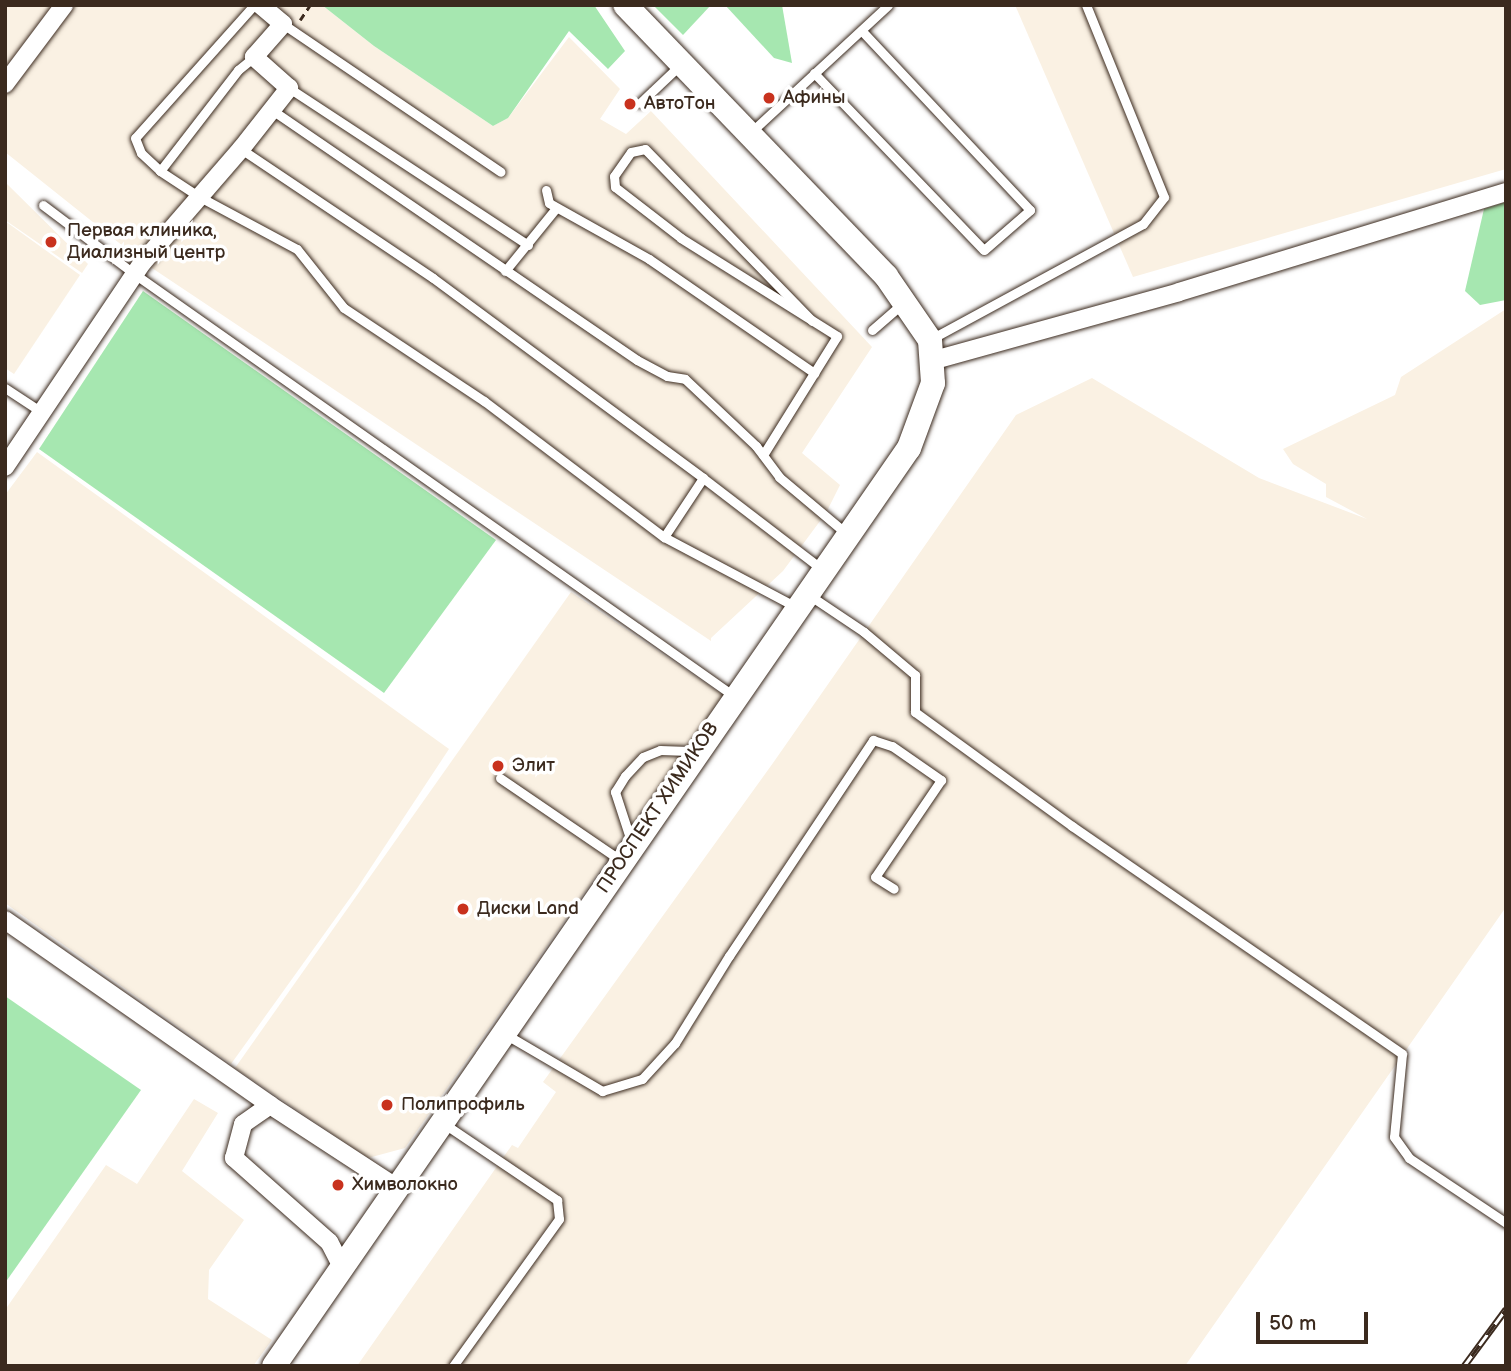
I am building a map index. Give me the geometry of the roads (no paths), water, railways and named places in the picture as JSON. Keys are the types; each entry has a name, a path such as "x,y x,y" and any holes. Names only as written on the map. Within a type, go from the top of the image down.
{"main road":[{"path":"625,5 886,276 904,302 931,361"},
{"name":"ПРОСПЕКТ ХИМИКОВ","path":"274,1366 734,696 909,448 931,361"}],"street":[{"path":"5,84 64,5"},
{"path":"5,467 143,262 241,149 289,88 254,57 287,27 260,5"},
{"path":"931,361 1180,292 1506,192"},
{"path":"5,920 270,1105 396,1188"},
{"path":"270,1105 243,1124 234,1158 329,1242 342,1267"}],"lane":[{"path":"254,5 135,138 141,153 160,171 198,196 297,249 344,309 484,401 664,537 864,632 915,675 915,712 1072,826 1402,1054 1394,1137 1409,1158 1506,1223"},
{"path":"749,134 888,5"},
{"path":"931,361 1143,225 1164,197 1086,5"},
{"path":"287,27 501,172"},
{"path":"814,73 984,250 1030,210 862,31"},
{"path":"160,171 238,70 254,57"},
{"path":"640,103 681,64"},
{"path":"289,88 528,245"},
{"path":"272,110 637,360 667,376 685,379 762,455 779,477 848,535"},
{"path":"241,149 433,278 824,570"},
{"path":"762,455 837,337 681,238 615,187 614,176 631,152 646,149 812,321"},
{"path":"546,190 549,203 556,208 649,259 814,373"},
{"path":"43,205 136,275 734,696"},
{"path":"505,271 556,208"},
{"path":"872,330 904,302"},
{"path":"5,388 43,413"},
{"path":"664,537 703,478"},
{"path":"504,1033 602,1091 642,1079 675,1043 729,956 873,740 892,746 941,780 874,877 894,889"},
{"path":"627,853 615,792 625,776 643,757 660,750 697,751"},
{"path":"500,778 627,853"},
{"path":"442,1122 557,1200 559,1219 453,1366"}],"railway":[{"path":"1464,1366 1506,1309"}],"place":[{"name":"Афины","path":"769,98"},
{"name":"АвтоТон","path":"630,104"},
{"name":"Первая клиника, Диализный центр","path":"51,242"},
{"name":"Элит","path":"498,766"},
{"name":"Диски Land","path":"463,909"},
{"name":"Полипрофиль","path":"387,1105"},
{"name":"Химволокно","path":"338,1185"}]}
